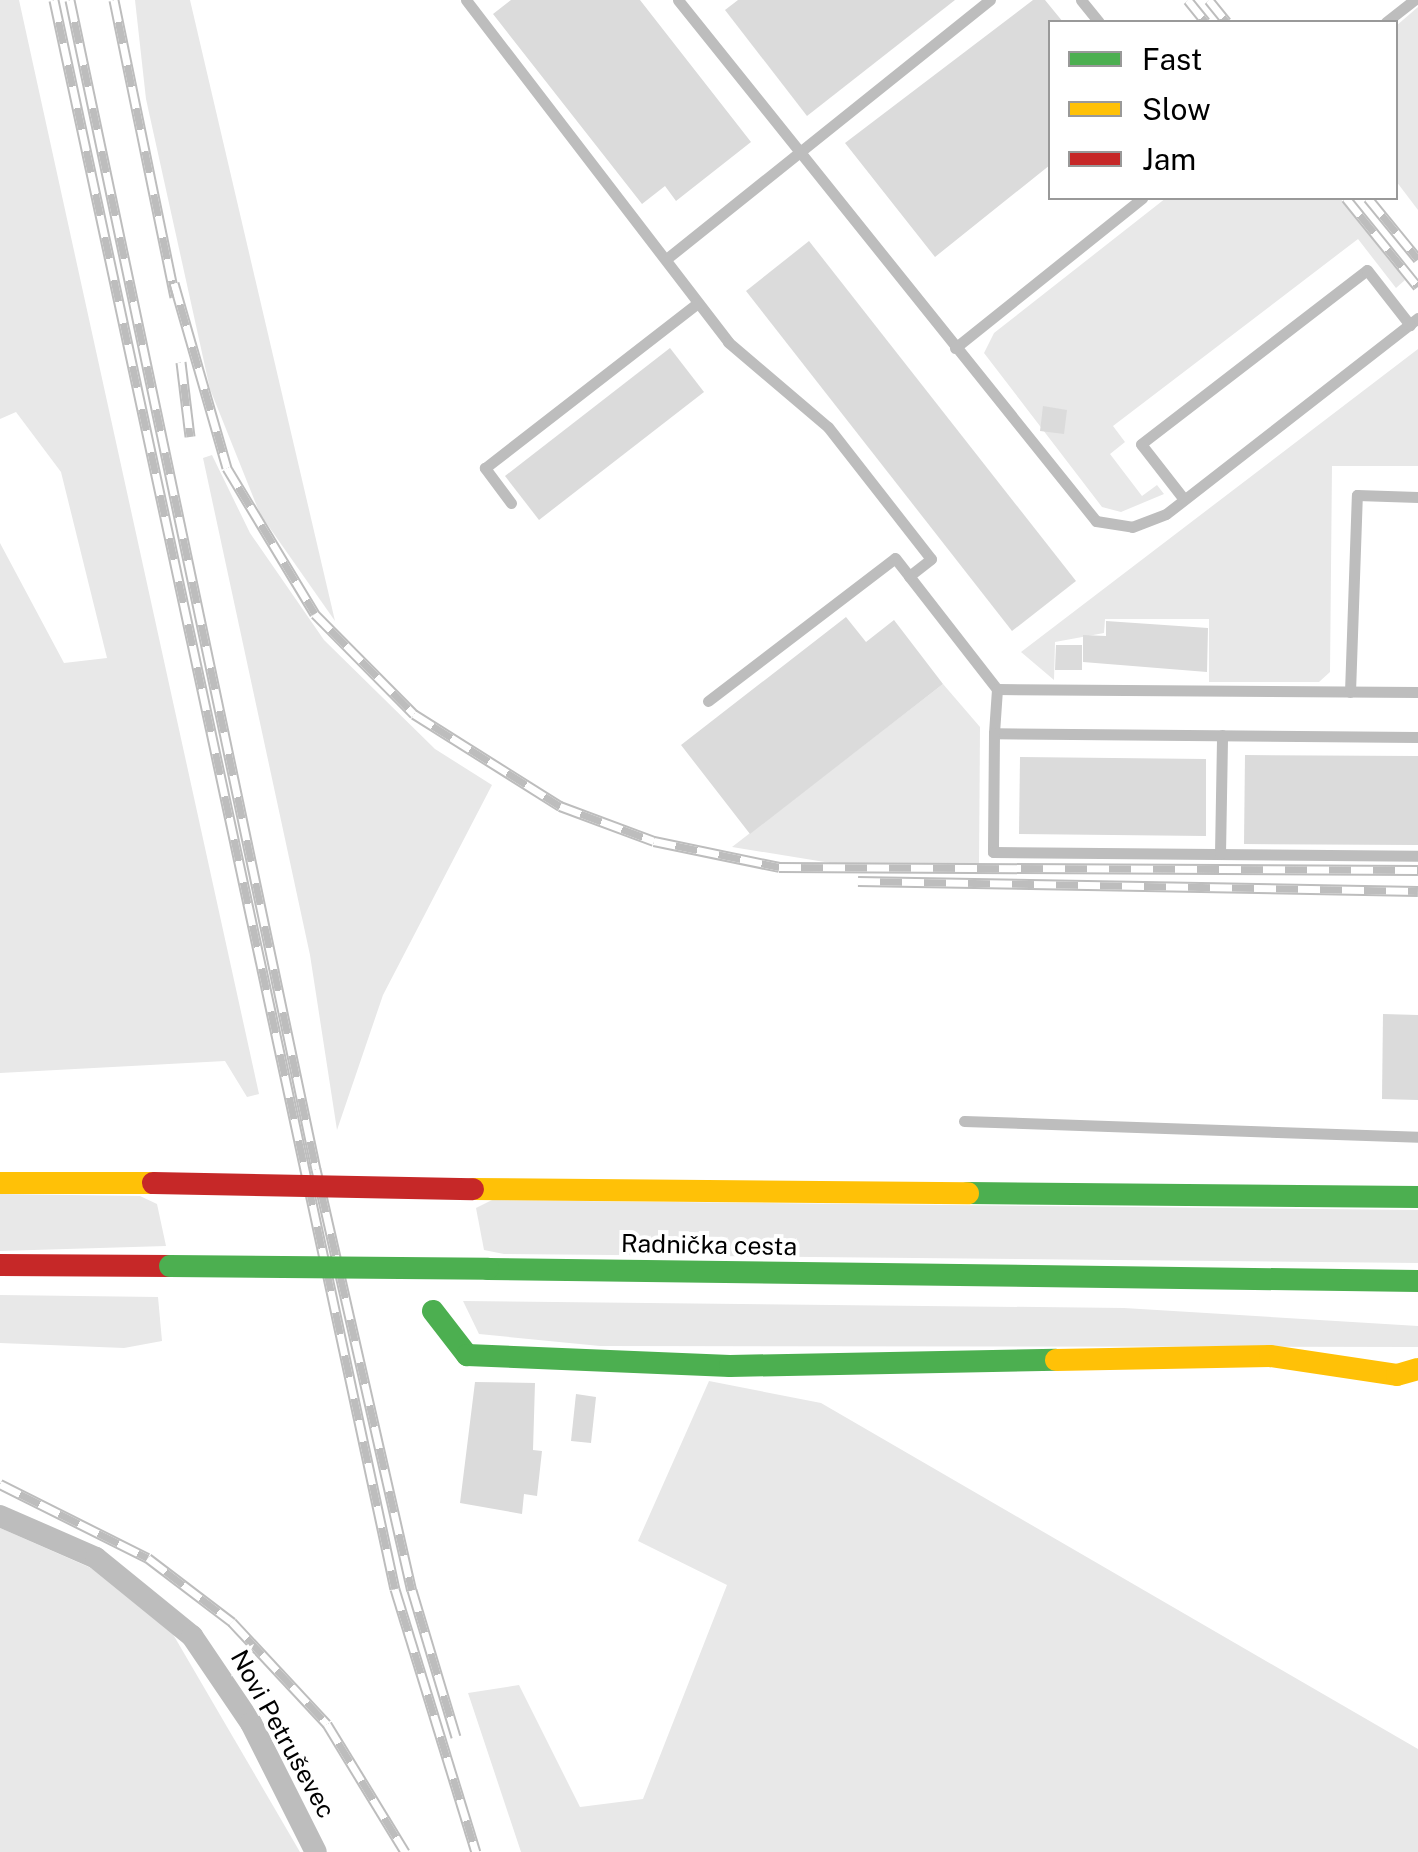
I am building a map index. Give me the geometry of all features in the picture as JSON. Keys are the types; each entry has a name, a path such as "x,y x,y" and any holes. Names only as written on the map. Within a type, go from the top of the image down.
{"main road":[{"path":"0,1183 1418,1197"},
{"name":"Radnička cesta","path":"0,1264 1418,1281"},
{"path":"432,1311 467,1355 730,1366 1270,1356 1397,1375 1418,1369"}],"street":[{"name":"Novi Petruševec","path":"0,1516 96,1558 192,1636 251,1723 316,1852"}],"lane":[{"path":"466,0 670,256 698,303 728,342 828,426 919,544 930,559 909,576"},
{"path":"670,256 990,0"},
{"path":"1080,0 1096,20"},
{"path":"1389,20 1414,0"},
{"path":"681,1 1096,521 1150,523 1183,498 1414,321 1368,270 1141,444 1183,498"},
{"path":"955,348 1140,200"},
{"path":"511,503 485,468 698,303"},
{"path":"1350,692 1358,495 1418,497"},
{"path":"708,700 895,558 997,689 993,852 1418,856"},
{"path":"997,689 1418,692"},
{"path":"994,733 1418,737"},
{"path":"1220,854 1222,735"},
{"path":"964,1121 1418,1137"}],"shaded area":[{"path":"0,0 19,0 259,1094 247,1097 225,1061 0,1073 0,543 64,663 107,658 61,472 16,412 0,419"},
{"path":"135,0 190,0 335,621 260,514 210,389 146,99"},
{"path":"1418,7 1418,210 1398,184 1398,24"},
{"path":"1163,200 1342,200 1405,280 1396,288 1358,239 1113,426 1125,442 1110,454 1142,496 1157,485 1164,494 1121,512 1102,507 984,353 994,333"},
{"path":"1418,349 1418,466 1332,466 1330,672 1319,682 1209,682 1209,619 1105,619 1104,633 1055,642 1054,680 1021,652"},
{"path":"212,455 250,533 324,640 435,749 492,785 383,995 337,1130 310,955 203,458"},
{"path":"943,684 980,727 979,863 831,863 732,847"},
{"path":"0,1194 140,1196 157,1204 166,1246 0,1251"},
{"path":"492,1200 1418,1210 1418,1263 504,1254 484,1250 476,1208"},
{"path":"0,1295 158,1297 162,1341 124,1348 0,1343"},
{"path":"463,1301 1124,1308 1418,1326 1418,1347 600,1346 479,1334"},
{"path":"709,1381 821,1403 1418,1749 1418,1852 521,1852 468,1693 519,1685 580,1807 643,1799 727,1585 638,1541"},
{"path":"0,1528 100,1572 167,1624 300,1852 0,1852"}],"building":[{"path":"511,0 640,0 751,142 676,201 665,186 642,204 493,14"},
{"path":"738,0 955,0 807,116 725,10"},
{"path":"1033,0 1045,0 1061,20 1048,20 1048,167 935,257 845,143"},
{"path":"809,241 1076,581 1012,631 746,291"},
{"path":"670,348 704,392 539,520 505,476"},
{"path":"1043,406 1067,410 1064,434 1040,431"},
{"path":"846,617 866,642 894,620 943,684 750,834 681,745"},
{"path":"1106,621 1208,628 1207,672 1083,662 1083,635 1106,636"},
{"path":"1056,645 1082,645 1082,670 1055,670"},
{"path":"1245,755 1418,756 1418,845 1244,844"},
{"path":"1020,757 1206,759 1206,836 1019,834"},
{"path":"1383,1014 1418,1015 1418,1100 1382,1099"},
{"path":"475,1382 535,1383 533,1450 542,1451 537,1496 524,1494 522,1514 460,1503"},
{"path":"576,1394 596,1397 591,1443 571,1441"}],"railway":[{"path":"54,0 395,1589 476,1852"},
{"path":"70,0 316,1169 412,1590 456,1737"},
{"path":"114,0 175,297"},
{"path":"1188,0 1204,20"},
{"path":"1209,0 1225,20"},
{"path":"1348,200 1418,287"},
{"path":"1370,200 1418,259"},
{"path":"174,283 227,468 315,614 414,714 560,806 654,841 779,867 1418,870"},
{"path":"181,362 190,436"},
{"path":"858,881 1418,891"},
{"path":"0,1484 148,1558 232,1622 327,1724 405,1852"}],"traffic: fast":[{"path":"968,1193 1418,1197"},
{"path":"170,1266 488,1269"},
{"path":"488,1269 1418,1281"},
{"path":"433,1311 467,1355 730,1366 1056,1360"}],"traffic: slow":[{"path":"0,1183 153,1183"},
{"path":"473,1189 968,1193"},
{"path":"1056,1360 1270,1356 1397,1375 1418,1369"}],"traffic: jam":[{"path":"153,1183 473,1189"},
{"path":"0,1265 170,1266"}]}
